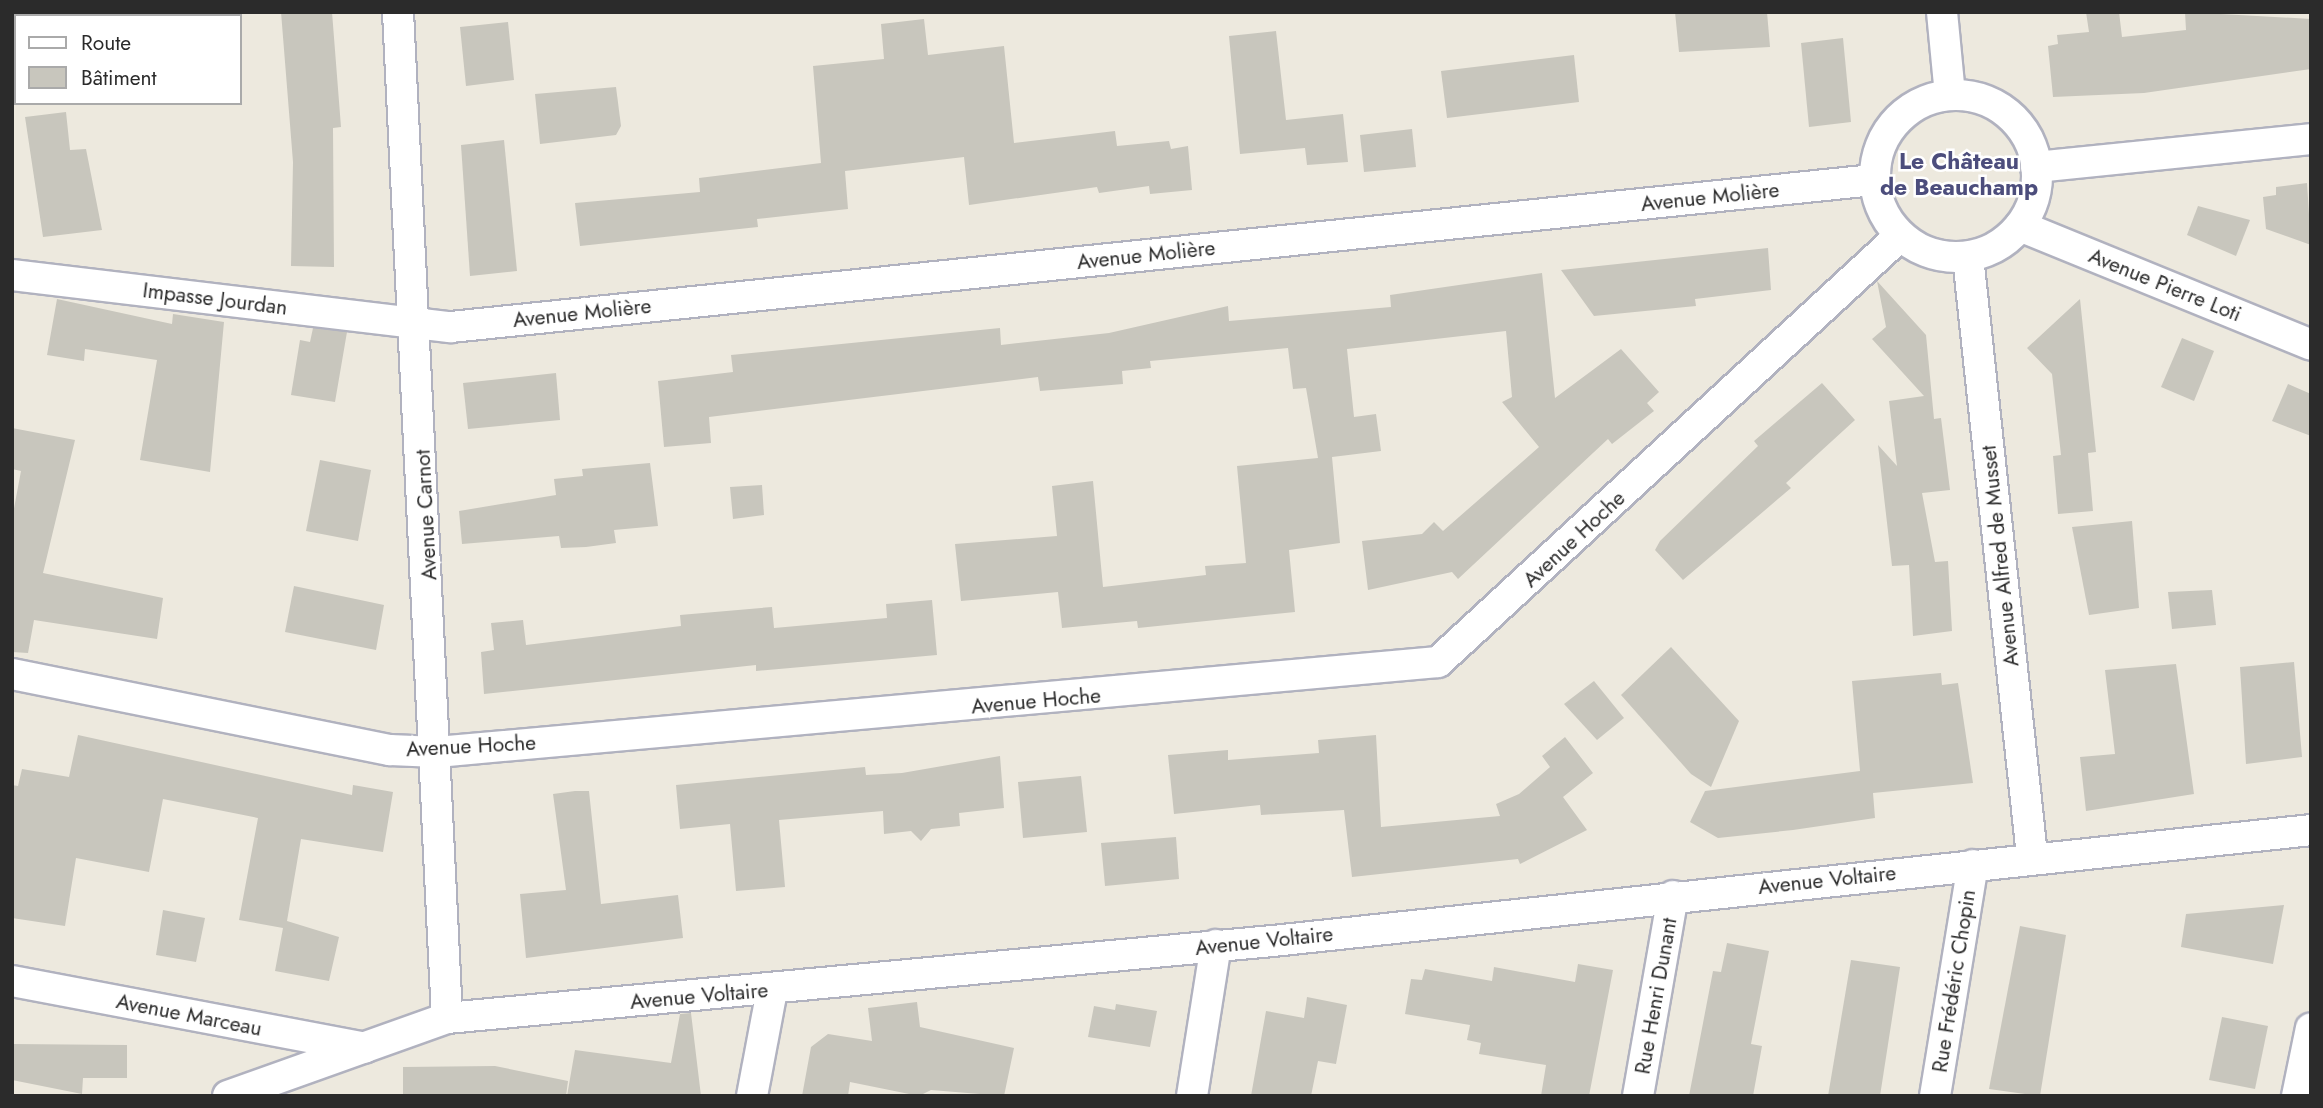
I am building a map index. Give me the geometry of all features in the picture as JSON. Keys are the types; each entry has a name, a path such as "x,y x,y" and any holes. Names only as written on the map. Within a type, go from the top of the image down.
{"street":[{"name":"Avenue Carnot","path":"398,12 417,323 438,752 447,1018"},
{"path":"1942,12 1950,94"},
{"path":"1950,94 1998,106 2030,143 2036,167 2031,208 2020,226 2006,240 1968,257 1944,257 1900,236 1878,201 1874,180 1887,132 1904,113 1950,94"},
{"path":"2036,167 2311,139"},
{"name":"Avenue Molière","path":"417,323 451,327 1874,180"},
{"name":"Avenue Pierre Loti","path":"2020,226 2311,345"},
{"name":"Avenue Hoche","path":"12,674 390,750 438,752 1438,662 1900,236"},
{"name":"Avenue Alfred de Musset","path":"1968,257 2032,856"},
{"name":"Impasse Jourdan","path":"12,275 417,323"},
{"name":"Avenue Voltaire","path":"228,1096 305,1083 365,1048 447,1018 772,990 1973,865 2032,856 2311,830"},
{"name":"Rue Frédéric Chopin","path":"1935,1096 1973,865"},
{"name":"Rue Henri Dunant","path":"1638,1096 1673,896"},
{"path":"1192,1096 1216,945"},
{"name":"Avenue Marceau","path":"12,981 365,1048"},
{"path":"752,1096 772,990"},
{"path":"2297,1096 2311,1028"}],"building":[{"path":"281,12 332,12 341,127 333,128 334,267 291,266 293,162"},
{"path":"1675,12 1767,12 1770,47 1679,52"},
{"path":"2086,12 2119,12 2122,37 2186,30 2185,12 2311,19 2311,69 2144,93 2053,97 2048,46 2058,44 2057,35 2089,32"},
{"path":"924,19 928,55 1004,46 1014,143 1115,131 1117,146 1169,141 1171,149 1188,146 1192,190 1150,194 1149,186 1099,193 1097,187 969,205 964,157 845,171 848,209 757,219 758,227 580,246 575,203 700,192 699,178 821,163 813,66 884,59 881,24"},
{"path":"508,22 514,80 466,86 460,27"},
{"path":"1276,31 1286,120 1343,114 1348,162 1307,165 1305,148 1240,154 1229,36"},
{"path":"1843,38 1851,122 1809,127 1801,43"},
{"path":"1574,55 1579,102 1447,118 1441,71"},
{"path":"616,87 621,126 616,135 540,144 535,94"},
{"path":"66,112 70,150 86,149 102,230 43,237 25,117"},
{"path":"1412,129 1416,167 1364,172 1360,135"},
{"path":"504,140 517,271 470,276 461,145"},
{"path":"2307,183 2311,245 2266,229 2263,197 2276,195 2276,187"},
{"path":"2198,206 2250,220 2236,256 2187,235"},
{"path":"1768,248 1771,290 1695,299 1696,306 1594,316 1561,270"},
{"path":"1542,273 1555,398 1621,349 1659,392 1647,403 1654,411 1612,444 1608,439 1458,579 1452,572 1368,590 1362,541 1422,534 1434,522 1443,531 1539,447 1502,402 1512,397 1506,331 1347,349 1354,417 1376,414 1381,451 1332,457 1340,543 1289,550 1295,612 1138,628 1137,621 1062,628 1058,592 961,601 955,544 1057,536 1052,486 1093,481 1103,587 1206,575 1205,566 1246,563 1237,466 1318,458 1306,388 1293,389 1288,348 1150,361 1151,368 1122,371 1123,384 1040,391 1038,377 709,417 711,443 664,447 658,381 733,372 731,355 1000,328 1001,345 1109,333 1228,306 1229,321 1391,307 1390,295"},
{"path":"1877,281 1926,335 1934,419 1941,418 1950,490 1922,493 1935,562 1948,561 1952,631 1913,636 1909,565 1892,566 1878,445 1897,466 1889,401 1924,396 1872,339 1886,327"},
{"path":"57,299 172,324 173,314 224,322 210,472 140,460 157,360 85,349 84,361 47,355"},
{"path":"2080,299 2096,452 2088,453 2093,511 2058,514 2053,456 2061,455 2052,374 2027,348"},
{"path":"313,328 347,332 335,402 291,395 300,340 310,342"},
{"path":"2182,338 2214,351 2194,401 2161,387"},
{"path":"556,373 560,420 468,429 463,383"},
{"path":"1822,383 1855,420 1786,483 1791,488 1683,580 1655,550 1660,541 1758,446 1754,441"},
{"path":"2288,384 2311,394 2311,436 2272,421"},
{"path":"12,428 75,440 43,573 163,598 157,639 34,620 28,653 12,652 12,519 21,471 12,469"},
{"path":"320,460 371,470 358,541 306,531"},
{"path":"650,463 658,526 614,530 616,543 586,547 561,548 559,536 462,544 459,511 556,495 554,479 583,476 582,469"},
{"path":"762,485 764,515 733,519 730,487"},
{"path":"2132,521 2139,608 2089,615 2072,527"},
{"path":"294,586 384,605 376,650 285,632"},
{"path":"2212,590 2216,625 2172,629 2168,592"},
{"path":"932,600 937,655 756,671 756,665 484,694 481,652 494,650 491,623 523,620 526,645 681,626 680,615 772,607 774,628 887,618 886,604"},
{"path":"1671,647 1739,721 1711,787 1691,774 1621,695"},
{"path":"2294,662 2302,757 2246,764 2240,667"},
{"path":"2176,664 2194,794 2086,811 2080,757 2115,754 2105,670"},
{"path":"1941,673 1942,685 1958,683 1973,783 1873,793 1875,818 1793,830 1718,838 1690,822 1705,791 1860,771 1852,681"},
{"path":"1594,681 1624,718 1597,740 1564,704"},
{"path":"78,735 352,795 353,785 393,792 383,852 301,839 287,921 339,937 329,981 275,971 283,928 239,920 258,818 163,799 149,872 76,858 65,926 12,918 12,785 18,786 22,769 69,777"},
{"path":"1376,735 1381,827 1500,816 1496,804 1519,794 1550,767 1542,756 1565,737 1593,773 1563,797 1587,830 1520,864 1518,859 1352,877 1344,810 1261,815 1260,805 1174,814 1168,755 1228,750 1228,760 1319,753 1318,740"},
{"path":"1000,756 1004,808 959,813 960,826 931,829 921,841 911,831 884,834 883,811 779,820 785,887 736,891 730,824 680,829 676,785 865,767 866,775 902,773"},
{"path":"1081,776 1087,832 1023,838 1018,782"},
{"path":"589,791 601,904 678,895 683,938 526,958 520,894 566,890 553,794"},
{"path":"1176,837 1179,879 1105,886 1101,843"},
{"path":"2284,905 2273,964 2181,947 2186,914"},
{"path":"163,910 205,918 196,962 156,955"},
{"path":"2020,926 2066,935 2040,1096 1989,1089"},
{"path":"1727,943 1769,951 1751,1044 1762,1046 1753,1096 1689,1096 1713,971 1721,972"},
{"path":"1851,960 1900,967 1880,1096 1828,1096"},
{"path":"1578,964 1613,970 1589,1096 1541,1096 1546,1065 1479,1054 1481,1043 1467,1040 1470,1025 1405,1014 1411,979 1422,980 1425,969 1492,981 1494,967 1575,982"},
{"path":"1307,997 1347,1005 1336,1064 1318,1061 1311,1096 1251,1096 1266,1011 1304,1018"},
{"path":"917,1002 920,1027 1014,1048 1004,1096 931,1090 919,1096 850,1082 848,1096 802,1096 811,1047 828,1034 872,1041 868,1008"},
{"path":"1116,1004 1157,1011 1150,1047 1088,1037 1094,1006 1115,1010"},
{"path":"691,1013 701,1096 567,1096 575,1050 671,1063 680,1014"},
{"path":"2222,1017 2268,1026 2255,1089 2209,1080"},
{"path":"12,1044 127,1045 127,1078 83,1078 82,1094 12,1080"},
{"path":"495,1066 568,1081 566,1096 403,1096 403,1067"}],"district":[{"name":"Le Château de Beauchamp","path":"1959,174"}]}
